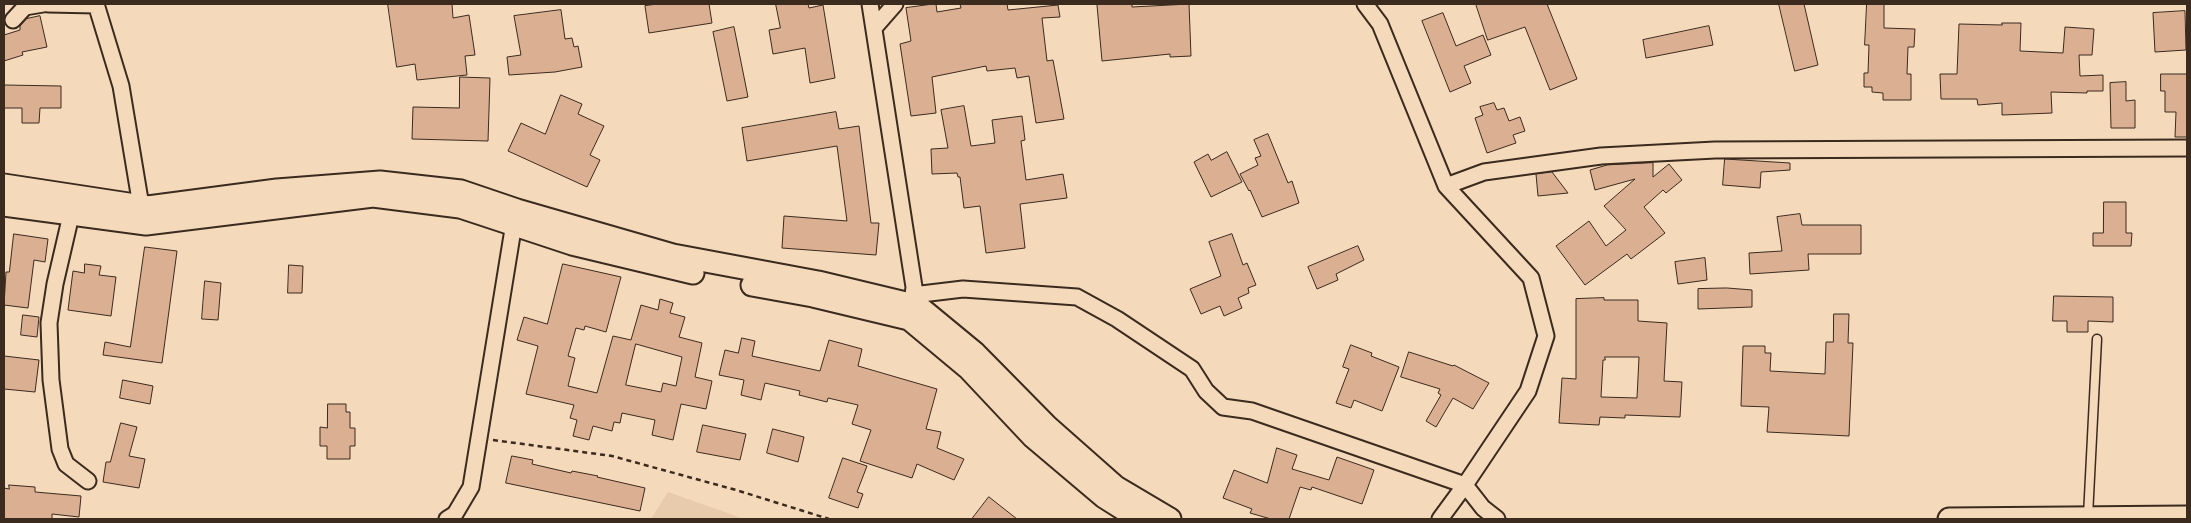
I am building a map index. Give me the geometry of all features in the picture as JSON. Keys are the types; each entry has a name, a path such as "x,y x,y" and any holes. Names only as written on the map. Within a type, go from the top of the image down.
{"main road":[{"path":"4,205 71,215 140,215 148,208 277,190 380,182 462,192 515,217 673,255 818,282 911,306 918,306 974,352 1047,426 1116,487 1170,519"},
{"path":"4,185 140,215"},
{"path":"911,306 1033,437 1104,497 1139,519"},
{"path":"1949,519 2187,517"}],"street":[{"path":"13,20 25,7 43,4"},
{"path":"48,4 96,5 120,86 140,215"},
{"path":"870,4 914,287 911,306 963,289 1077,297 1116,319 1192,369 1206,391 1223,407 1252,411 1465,485 1483,508 1497,519"},
{"path":"874,28 895,4"},
{"path":"1365,4 1380,24 1446,186 1532,278 1546,336 1528,391 1440,519"},
{"path":"1446,186 1484,172 1601,156 1716,150 2187,148"},
{"path":"71,215 55,284 49,323 51,380 60,449 66,464 88,481"},
{"path":"447,519 454,514 471,488 515,217"}],"lane":[{"path":"2088,518 2097,339"}],"path":[{"path":"480,437 612,456 736,490 829,519"}],"shaded area":[{"path":"668,492 744,519 651,519"}],"building":[{"path":"388,4 452,4 453,18 469,15 475,55 465,56 467,75 417,80 415,64 397,67"},
{"path":"658,4 709,4 712,23 649,33 645,6"},
{"path":"776,4 808,4 809,8 823,5 835,78 810,83 805,48 773,54 769,30 780,28"},
{"path":"936,4 937,12 961,8 960,4 1007,4 1008,10 1058,5 1060,17 1042,18 1047,61 1053,60 1064,119 1036,123 1029,76 1017,78 1015,68 987,71 986,66 932,77 936,113 911,116 900,44 911,41 906,8"},
{"path":"1132,4 1132,7 1189,4 1191,56 1170,57 1170,54 1102,61 1097,5"},
{"path":"1476,4 1547,4 1577,79 1550,90 1525,27 1488,40"},
{"path":"1779,4 1804,4 1818,65 1795,71"},
{"path":"1867,4 1884,4 1884,28 1915,29 1914,47 1908,47 1907,74 1911,74 1911,100 1883,100 1883,93 1872,92 1872,87 1864,87 1864,73 1868,73 1869,45 1865,45"},
{"path":"561,10 565,39 572,38 574,47 578,46 582,67 555,72 509,75 507,57 521,55 514,16"},
{"path":"2185,11 2186,50 2155,52 2153,13"},
{"path":"1443,13 1456,46 1483,35 1491,55 1464,66 1471,83 1450,92 1422,21"},
{"path":"40,16 47,47 22,52 23,55 4,61 4,35 20,30 20,26 26,19"},
{"path":"2002,23 2021,23 2020,51 2063,53 2065,27 2094,29 2092,55 2079,55 2080,76 2103,75 2103,91 2087,91 2087,93 2051,92 2052,113 2002,115 2002,103 1978,105 1977,99 1941,99 1940,74 1957,74 1959,24 2002,25"},
{"path":"1709,26 1713,45 1646,58 1643,40"},
{"path":"734,27 748,97 727,101 713,32"},
{"path":"2161,74 2187,74 2187,137 2175,137 2176,112 2165,112 2165,91 2161,91"},
{"path":"460,77 490,78 488,141 412,139 413,107 459,108"},
{"path":"2126,82 2126,101 2135,100 2135,128 2111,128 2110,83"},
{"path":"4,85 61,86 61,108 40,108 39,123 22,123 22,108 4,108"},
{"path":"561,95 582,104 578,114 604,126 590,155 600,160 587,187 508,151 521,123 545,134"},
{"path":"1494,103 1497,110 1504,108 1509,121 1520,117 1525,131 1513,135 1516,143 1487,153 1475,118 1483,115 1480,107"},
{"path":"964,106 971,146 995,143 992,120 1022,116 1025,140 1021,141 1026,180 1063,174 1067,198 1020,204 1025,248 986,253 980,206 964,208 960,177 958,177 957,173 932,174 931,149 948,148 941,110"},
{"path":"836,112 839,129 859,126 871,223 879,223 876,255 782,248 784,216 847,221 837,146 747,161 742,128"},
{"path":"1268,134 1288,183 1292,181 1299,203 1262,217 1250,190 1240,174 1258,165 1255,158 1261,156 1254,140"},
{"path":"1227,152 1242,182 1211,197 1194,162 1208,154 1211,160"},
{"path":"1725,159 1790,163 1790,170 1761,172 1760,188 1723,185"},
{"path":"1653,163 1653,177 1669,164 1682,180 1666,193 1663,190 1644,207 1665,233 1631,259 1627,254 1585,285 1556,246 1589,221 1606,246 1626,230 1604,206 1635,179 1595,190 1590,170 1607,165"},
{"path":"1552,172 1568,193 1538,196 1536,174"},
{"path":"2104,202 2126,202 2126,233 2132,233 2131,246 2093,246 2093,233 2103,233"},
{"path":"1800,214 1802,225 1861,225 1861,254 1808,254 1809,270 1750,274 1749,253 1782,251 1777,217"},
{"path":"14,234 48,239 45,262 34,260 28,308 4,305 6,272 9,272"},
{"path":"1232,234 1243,265 1247,263 1256,285 1248,288 1249,293 1238,298 1242,308 1224,316 1220,306 1201,314 1190,289 1221,276 1209,242"},
{"path":"1358,246 1364,260 1336,274 1338,280 1317,289 1308,267"},
{"path":"145,247 177,251 162,363 103,355 105,342 130,347"},
{"path":"1705,258 1707,280 1678,284 1675,262"},
{"path":"85,264 101,266 99,275 116,277 111,316 68,310 73,271 84,273"},
{"path":"563,264 621,277 606,332 585,326 584,330 576,328 568,356 575,358 568,386 597,393 613,336 631,340 641,305 658,310 660,299 673,303 670,313 685,317 679,337 702,343 695,377 712,381 706,409 681,404 673,440 652,435 655,420 622,413 620,423 614,422 612,431 593,426 589,440 573,436 577,420 570,418 574,405 526,394 538,346 517,340 524,317 547,324","holes":["636,344 682,357 676,386 663,383 661,392 626,385"]},
{"path":"289,265 303,266 302,293 288,293"},
{"path":"205,281 221,283 218,320 202,319"},
{"path":"1727,288 1752,290 1752,307 1698,309 1698,289"},
{"path":"2054,296 2113,297 2113,322 2088,321 2088,332 2067,332 2067,321 2053,321"},
{"path":"1576,299 1638,300 1638,321 1667,323 1664,381 1682,382 1680,417 1625,415 1625,418 1600,417 1599,425 1559,423 1562,378 1576,379","holes":["1605,357 1639,357 1637,398 1601,397 1603,360 1605,360"]},
{"path":"1834,314 1849,314 1848,343 1853,343 1849,436 1767,432 1769,407 1741,406 1743,346 1765,346 1765,353 1771,353 1770,371 1825,374 1826,342 1833,342"},
{"path":"23,315 39,317 37,337 21,335"},
{"path":"742,338 755,341 752,356 820,371 829,340 862,349 858,366 937,389 926,429 941,432 937,448 964,459 954,480 917,464 912,478 860,461 871,430 852,424 858,405 828,398 827,402 799,395 800,391 765,383 761,400 741,395 744,380 719,375 725,350 738,353"},
{"path":"1351,345 1372,353 1371,356 1399,367 1382,411 1354,400 1351,408 1336,403 1349,369 1343,367"},
{"path":"1409,352 1454,365 1489,383 1473,409 1453,398 1436,427 1426,421 1441,395 1438,393 1440,389 1401,377"},
{"path":"4,356 39,360 35,392 4,389"},
{"path":"123,380 153,386 150,404 120,398"},
{"path":"328,404 346,404 346,412 350,412 350,428 355,428 355,446 350,446 350,459 327,459 327,446 320,446 320,427 327,428"},
{"path":"121,423 137,427 129,456 145,459 139,488 103,482 106,462 110,462"},
{"path":"703,425 746,434 740,460 697,452"},
{"path":"773,429 804,437 798,462 767,453"},
{"path":"1277,448 1297,455 1292,469 1329,480 1337,457 1374,470 1362,504 1312,487 1311,490 1300,487 1289,519 1271,519 1250,513 1252,509 1223,498 1234,470 1267,483"},
{"path":"512,456 533,460 532,464 571,473 572,471 598,476 645,488 640,511 506,483"},
{"path":"843,458 867,466 857,492 863,494 858,508 829,498"},
{"path":"9,485 35,487 35,492 81,496 79,517 52,514 52,519 4,519 4,488 9,489"},
{"path":"989,497 1017,519 972,519"}]}
